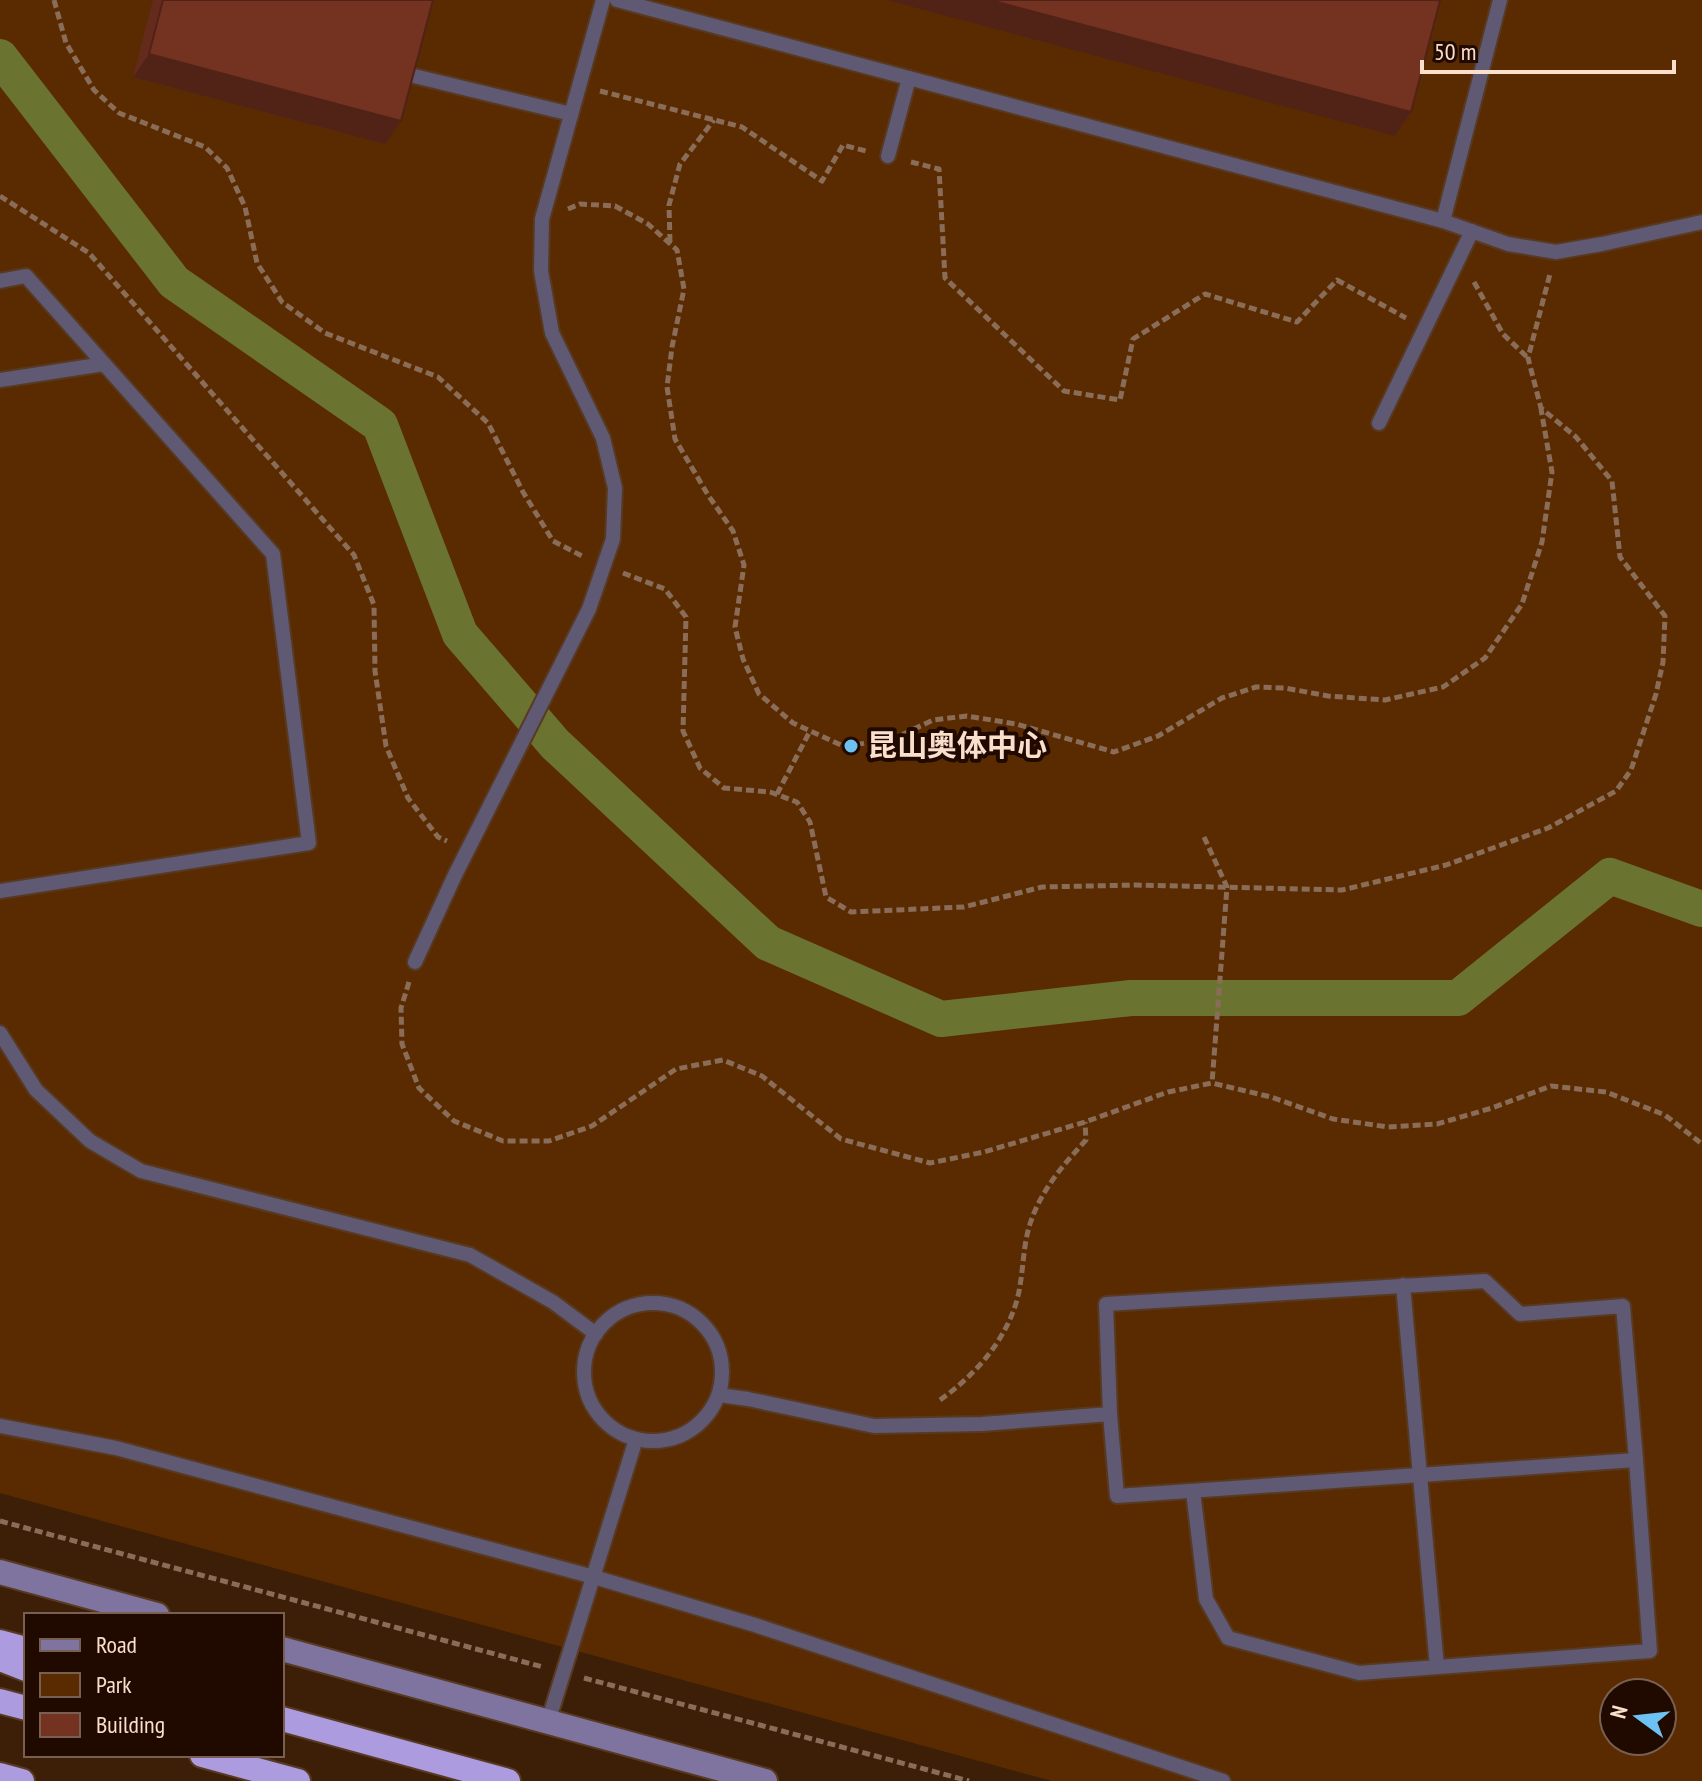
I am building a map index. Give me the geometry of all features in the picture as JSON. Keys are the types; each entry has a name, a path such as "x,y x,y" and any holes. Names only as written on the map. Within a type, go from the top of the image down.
{"highway":[{"path":"0,1642 24,1648"},
{"path":"0,1659 24,1668"},
{"path":"0,1701 24,1707"},
{"path":"284,1720 508,1781"},
{"path":"209,1757 298,1781"},
{"path":"258,1757 321,1781"},
{"path":"0,1775 22,1781"}],"main road":[{"path":"0,1572 150,1613"},
{"path":"284,1650 765,1781"}],"lane":[{"path":"415,962 468,849 589,609 613,539 615,488 603,438 552,333 541,271 542,219 603,0"},
{"path":"617,0 1443,221 1508,244 1556,252 1702,222"},
{"path":"1443,221 1500,0"},
{"path":"410,75 571,114"},
{"path":"888,156 909,78"},
{"path":"1379,423 1472,231"},
{"path":"0,281 26,276 273,554 309,843 0,891"},
{"path":"0,380 104,364"},
{"path":"0,1033 36,1090 90,1141 141,1171 470,1255 553,1302 596,1334"},
{"path":"1193,1491 1206,1599 1228,1638 1359,1673 1650,1651 1636,1460 1623,1306 1520,1314 1485,1281 1106,1304 1117,1496 1636,1460"},
{"path":"1403,1285 1437,1667"},
{"path":"644,1303 668,1304 690,1312 707,1328 718,1348 722,1372 719,1395 707,1415 691,1430 671,1440 649,1442 627,1437 608,1425 593,1408 585,1387 584,1365 590,1342 603,1323 622,1309 644,1303"},
{"path":"719,1395 874,1426 982,1424 1110,1414"},
{"path":"0,1426 116,1448 594,1577 755,1625 1223,1781"},
{"path":"548,1722 636,1439"}],"path":[{"path":"54,0 66,43 94,90 119,113 205,147 227,168 245,207 257,263 282,302 325,333 438,377 488,423 523,492 553,541 604,567 665,589 686,617 683,731 700,768 724,788 770,792 797,802 810,822 826,897 851,912 964,907 1042,887 1342,890 1446,865 1548,828 1616,791 1631,770 1656,694 1663,662 1665,616 1620,557 1612,481 1576,437 1541,408"},
{"path":"579,86 742,127 822,181 843,145 939,169 945,278 1064,391 1120,400 1133,339 1205,294 1297,322 1337,280 1425,329"},
{"path":"670,243 669,205 680,164 714,120"},
{"path":"0,196 89,253 354,555 374,605 375,671 386,746 408,798 438,837 468,849"},
{"path":"542,219 580,204 615,206 648,224 677,250 684,289 667,387 675,439 733,531 744,565 735,627 743,659 759,694 793,723 843,746 891,740 933,720 967,716 1016,724 1114,752 1158,736 1222,698 1256,687 1385,700 1443,687 1485,658 1522,604 1542,542 1552,472 1541,408 1528,358 1556,252"},
{"path":"1460,256 1503,334 1528,358"},
{"path":"777,795 810,731"},
{"path":"1204,837 1227,887 1212,1083"},
{"path":"415,962 401,1008 402,1044 419,1088 454,1121 503,1141 549,1141 592,1126 676,1069 723,1060 762,1076 841,1139 930,1163 984,1152 1085,1122 1168,1092 1212,1083 1271,1097 1333,1119 1388,1127 1437,1124 1551,1086 1606,1092 1665,1115 1702,1144"},
{"path":"903,1426 961,1385 995,1347 1016,1301 1030,1222 1055,1174 1086,1140 1085,1122"},
{"path":"0,1521 969,1781"}],"green space":[{"name":"昆山奥体中心","path":"0,0 1702,0 1702,1781 1052,1781 0,1493"}],"building":[{"path":"163,0 433,0 401,121 149,54"},
{"path":"990,0 1437,0 1440,1 1411,112"}],"waterway":[{"path":"0,57 174,282 380,425 460,634 555,744 768,943 941,1019 1131,998 1458,998 1610,876 1702,909"}],"place":[{"name":"昆山奥体中心","path":"851,746"}]}
